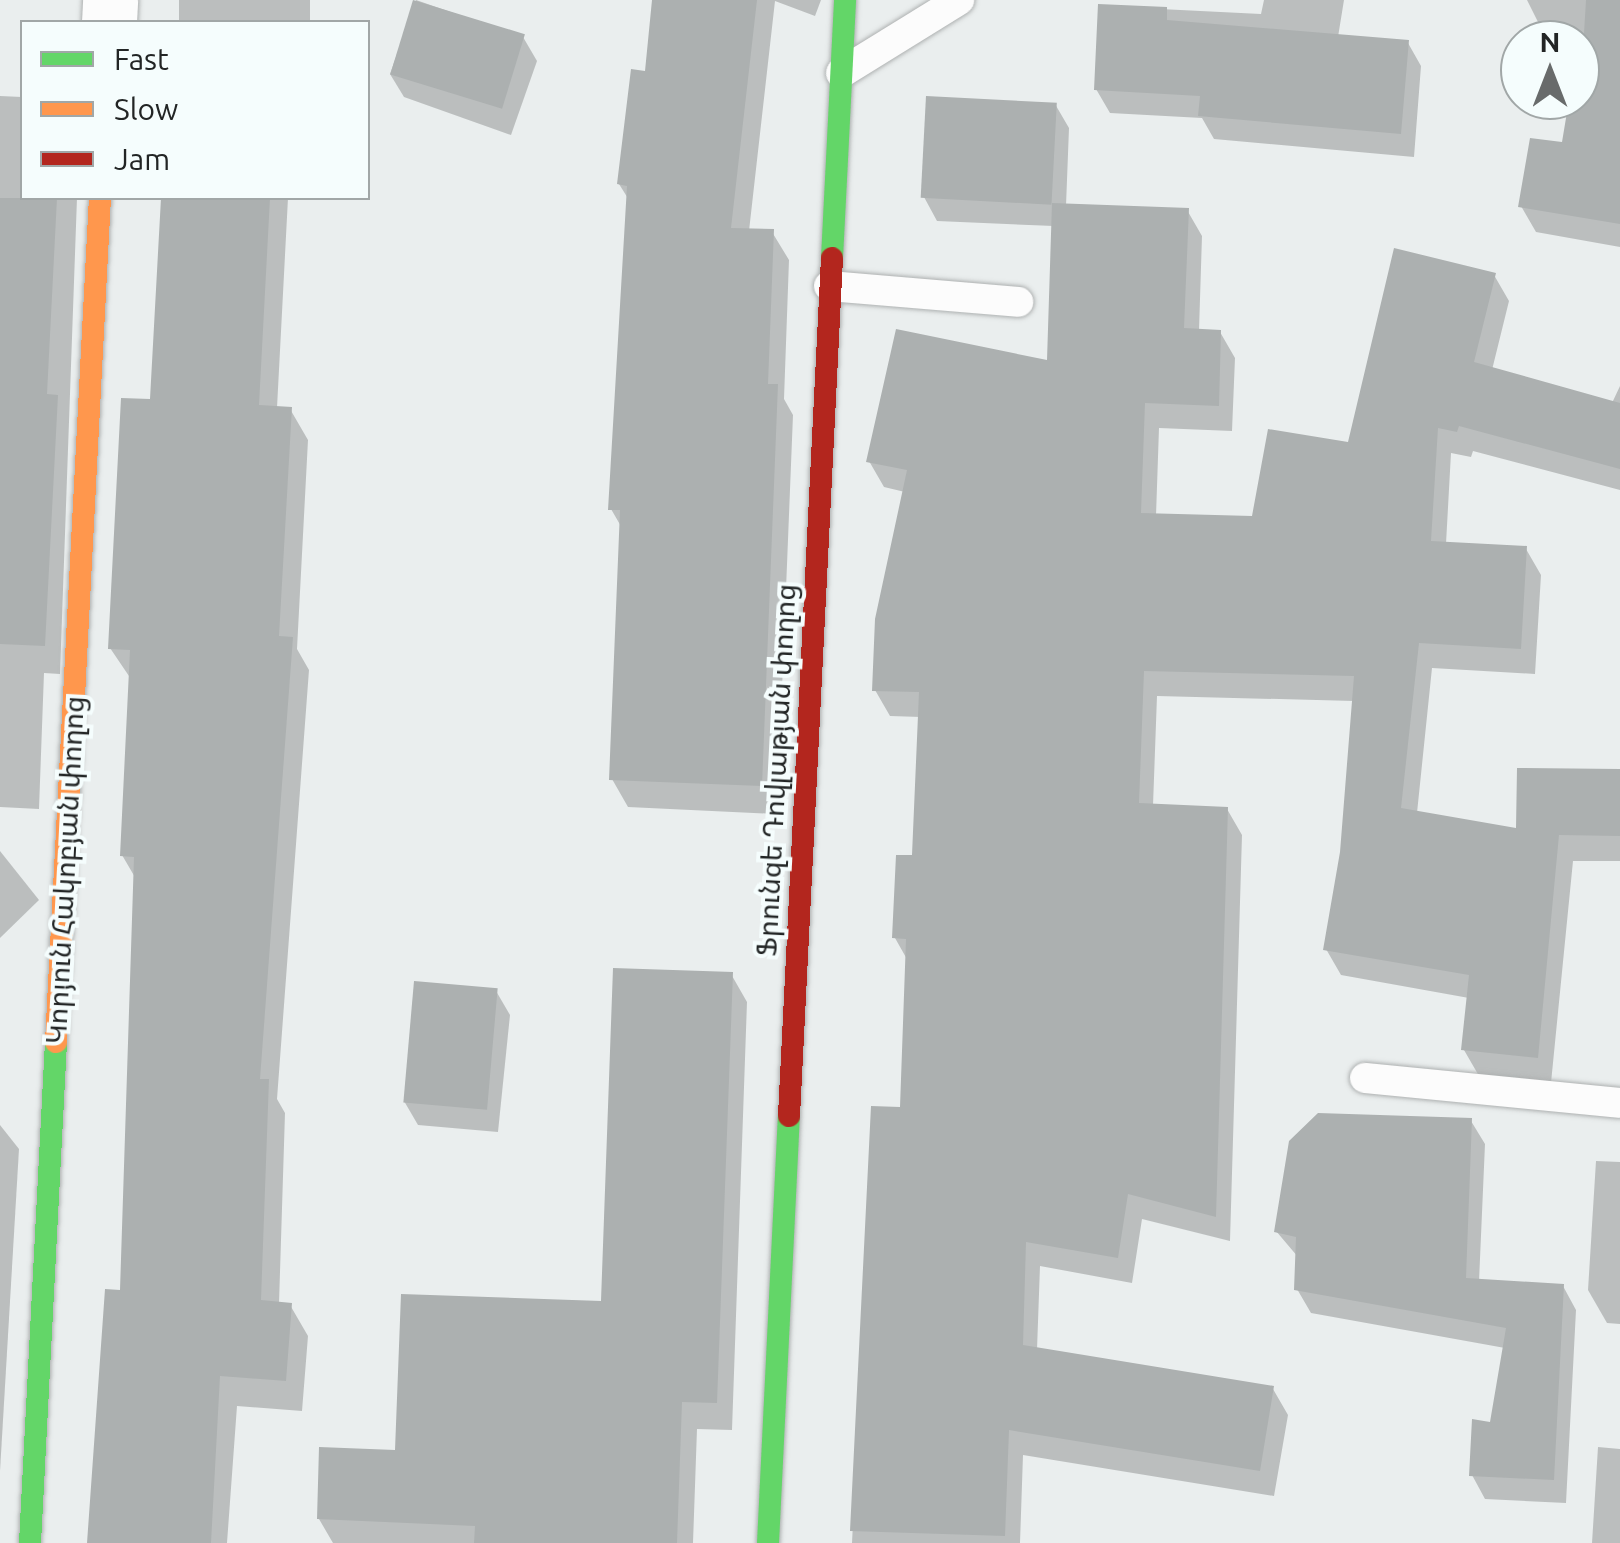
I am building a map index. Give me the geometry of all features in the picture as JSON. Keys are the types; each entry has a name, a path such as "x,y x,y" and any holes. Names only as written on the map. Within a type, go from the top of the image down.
{"street":[{"name":"Ֆրունզե Դովլաթյան փողոց","path":"768,1543 845,0"},
{"name":"Կորյուն Հակոբյան փողոց","path":"30,1543 100,200"}],"lane":[{"path":"841,73 958,0"},
{"path":"830,286 1018,302"},
{"path":"1365,1078 1620,1103"}],"building":[{"path":"413,0 525,34 502,109 390,75"},
{"path":"652,0 757,0 731,228 774,229 768,384 778,384 762,786 609,780 620,510 608,510 627,186 617,184 631,69 645,71"},
{"path":"1586,0 1620,0 1620,224 1518,207 1530,138 1562,142 1566,120 1600,120 1600,20 1585,20"},
{"path":"1098,4 1167,7 1167,20 1409,40 1401,134 1198,116 1200,96 1094,90"},
{"path":"926,96 1057,103 1051,205 921,198"},
{"path":"0,198 57,200 47,394 58,395 45,646 0,644"},
{"path":"161,200 270,200 259,405 292,407 279,636 293,637 260,1079 269,1079 261,1300 292,1303 286,1381 220,1376 211,1543 87,1543 105,1289 120,1290 134,857 120,856 130,650 108,649 121,398 150,399"},
{"path":"1052,203 1189,208 1184,328 1221,330 1219,406 1145,403 1141,513 1252,516 1268,429 1348,442 1394,248 1496,273 1474,362 1620,403 1620,469 1459,426 1457,432 1438,428 1431,541 1527,546 1521,649 1419,643 1401,808 1516,828 1517,768 1620,769 1620,836 1559,835 1538,1058 1461,1050 1469,975 1323,950 1340,852 1354,676 1144,671 1139,803 1228,807 1216,1217 1128,1194 1118,1258 1026,1242 1023,1345 1274,1386 1260,1471 1009,1430 1005,1536 850,1531 871,1106 900,1107 906,939 892,938 896,855 912,855 919,692 872,691 875,619 907,470 866,462 896,329 1047,360"},
{"path":"613,968 733,972 717,1403 682,1402 677,1543 474,1543 475,1526 317,1519 319,1447 395,1450 401,1294 601,1301"},
{"path":"414,981 498,988 487,1110 403,1103"},
{"path":"1318,1113 1472,1118 1466,1278 1564,1284 1554,1480 1469,1476 1472,1419 1490,1422 1506,1328 1294,1290 1296,1237 1274,1232 1289,1141"}],"traffic: fast":[{"path":"832,258 845,0"},
{"path":"30,1543 56,1042"},
{"path":"768,1543 789,1116"}],"traffic: slow":[{"path":"56,1042 100,200"}],"traffic: jam":[{"path":"789,1116 832,258"}]}
